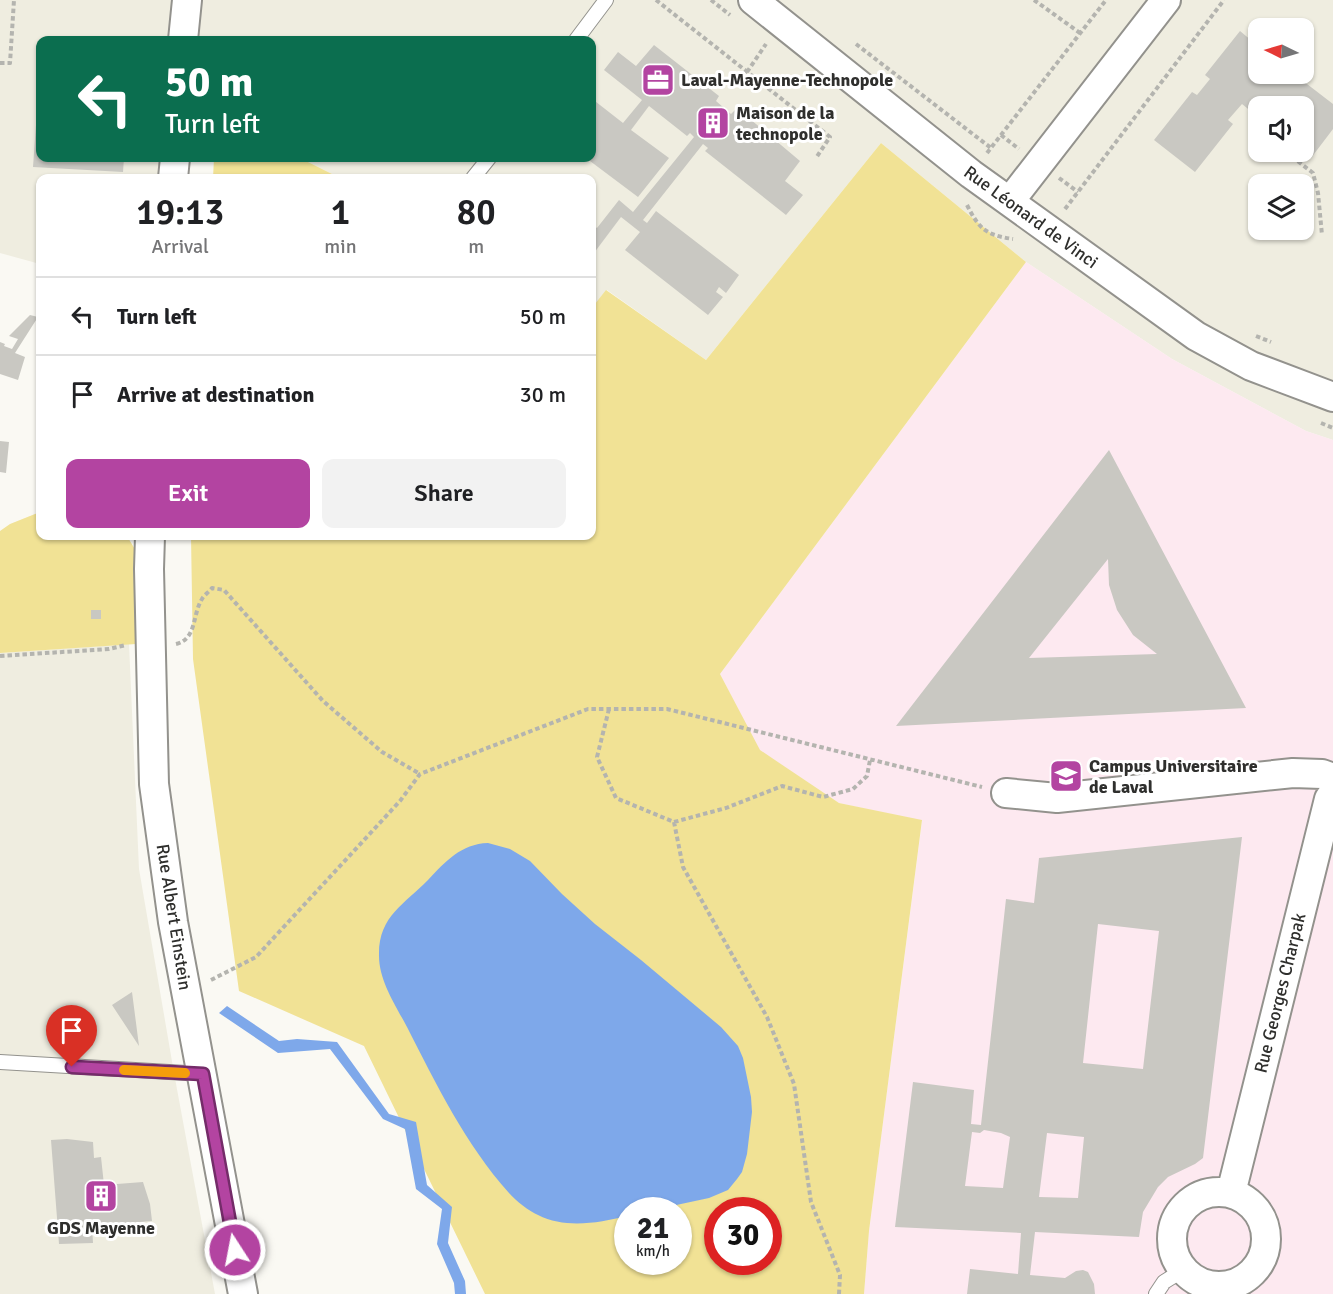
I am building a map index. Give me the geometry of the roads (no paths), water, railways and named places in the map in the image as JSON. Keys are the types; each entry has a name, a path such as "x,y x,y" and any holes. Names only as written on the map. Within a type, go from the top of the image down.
{"street":[{"path":"183,36 187,0"},
{"name":"Rue Léonard de Vinci","path":"753,0 971,174 1196,336 1251,366 1333,397"},
{"path":"1010,201 1166,0"},
{"name":"Rue Albert Einstein","path":"150,540 148,569 167,640 154,784 173,922 243,1294"},
{"path":"1006,793 1057,798 1293,773 1322,774 1333,778"},
{"name":"Rue Georges Charpak","path":"1231,1193 1329,799 1333,794"},
{"path":"1231,1193 1243,1198 1261,1217 1266,1243 1263,1256 1246,1278 1220,1287 1206,1285 1193,1279 1183,1270 1172,1245 1172,1231 1176,1218 1194,1199 1205,1194 1231,1193"}],"lane":[{"path":"579,36 606,0"},
{"path":"476,174 486,162"},
{"path":"0,1062 203,1074"},
{"path":"1156,1294 1164,1282 1183,1270"}],"water":[{"path":"488,843 510,849 530,861 595,924 721,1027 738,1046 743,1058 752,1112 747,1154 742,1172 728,1190 692,1202 692,1197 614,1197 614,1219 582,1223 560,1222 538,1215 519,1202 479,1155 441,1092 393,1002 382,975 379,956 383,931 394,912 441,866 462,850"},
{"path":"227,1006 279,1041 297,1039 337,1042 389,1114 416,1122 427,1185 452,1207 448,1243 465,1281 466,1294 455,1294 454,1283 437,1244 442,1209 416,1189 405,1129 383,1119 330,1049 278,1053 219,1013"}],"place":[{"name":"Laval-Mayenne-Technopole","path":"658,80"},
{"name":"Maison de la technopole","path":"713,123"},
{"name":"Campus Universitaire de Laval","path":"1066,776"},
{"name":"GDS Mayenne","path":"101,1196"}]}
